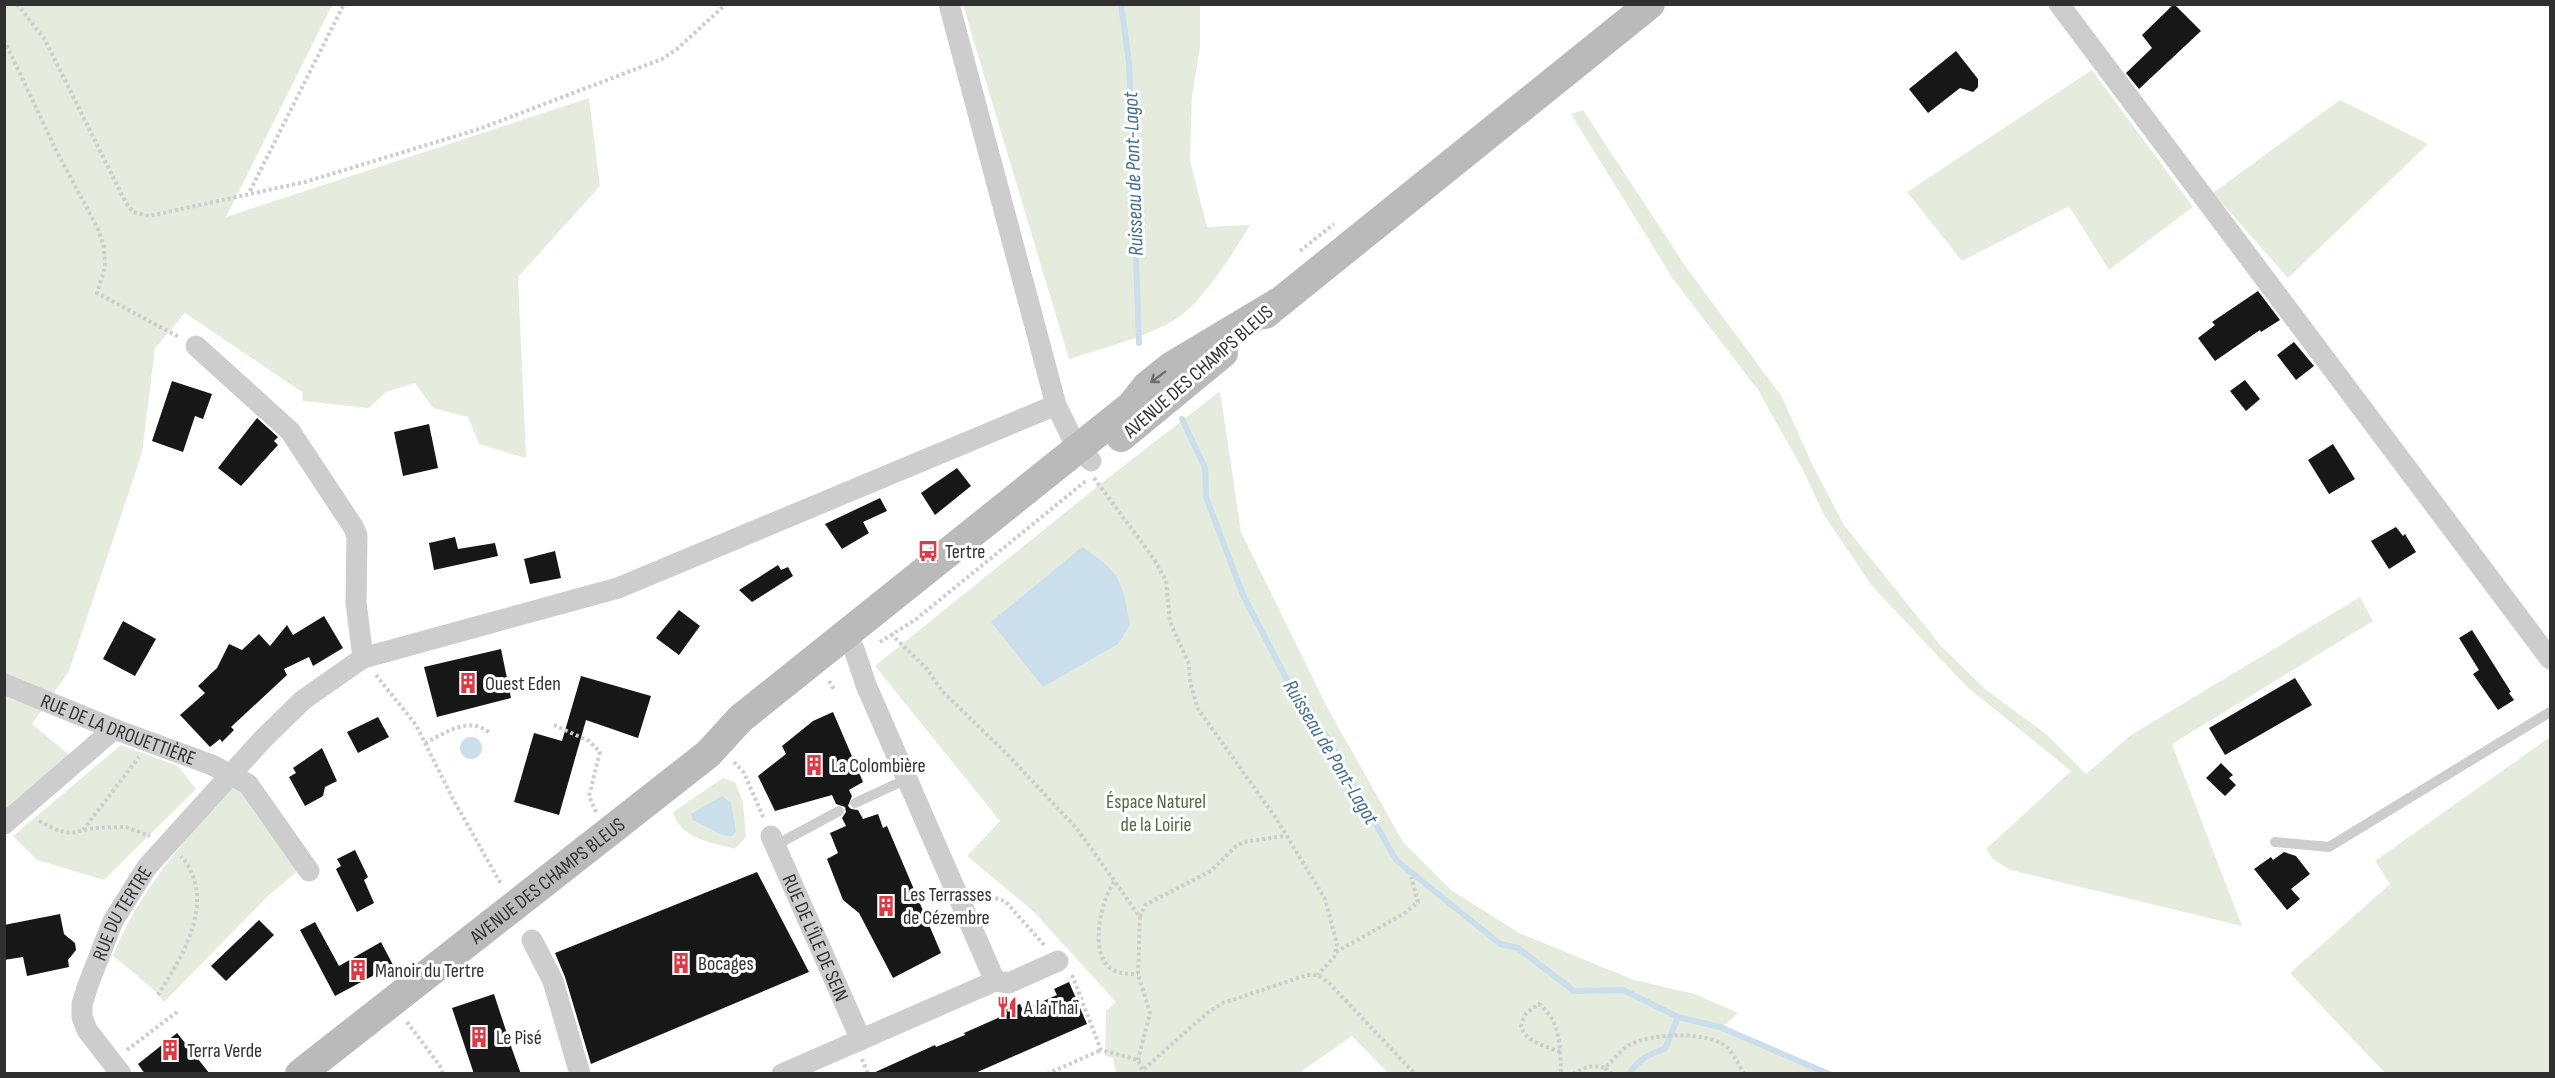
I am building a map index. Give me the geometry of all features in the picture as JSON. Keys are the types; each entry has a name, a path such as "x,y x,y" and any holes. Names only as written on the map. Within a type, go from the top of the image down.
{"main road":[{"name":"AVENUE DES CHAMPS BLEUS","path":"719,757 740,719 881,624 1214,362 1279,302 1650,4"},
{"name":"AVENUE DES CHAMPS BLEUS","path":"300,1074 514,906 719,757 855,653 1088,461"},
{"name":"AVENUE DES CHAMPS BLEUS","path":"855,653 847,641 868,625 881,624"}],"street":[{"path":"949,4 1056,405 1072,438 1088,461"},
{"path":"2059,4 2550,659"},
{"path":"196,346 290,430 354,528 357,536 356,602 363,658"},
{"name":"RUE DU TERTRE","path":"116,1068 87,1030 82,1017 82,1004 113,921 147,867 263,739 303,700 363,658 618,588 1056,405"},
{"path":"855,653 995,981"},
{"name":"RUE DE LA DROUETTIÈRE","path":"4,684 232,774 248,784 309,871"},
{"path":"4,824 114,729"},
{"name":"RUE DE L'ÎLE DE SEIN","path":"774,840 861,1049"},
{"path":"532,940 553,981 580,1074"},
{"path":"782,1074 861,1049 995,981 1009,983 1058,961"}],"lane":[{"path":"2276,842 2329,848 2550,712"},
{"path":"855,803 875,791 908,779"},
{"path":"774,840 839,811"}],"path":[{"path":"17,4 45,40 133,212 149,216 250,192 305,182 479,129 662,59 685,42 726,4"},
{"path":"250,192 344,4"},
{"path":"4,40 57,152 99,229 104,247 105,267 97,293 196,346"},
{"path":"821,687 881,624 915,620 1088,461 1097,486 1154,559 1166,581 1170,622 1173,634 1189,664 1190,682 1198,709 1276,818 1284,836 1325,899 1334,929 1335,952 1334,957 1317,975"},
{"path":"881,624 927,669 942,691 1007,754 1078,830 1091,845 1114,882 1140,917"},
{"path":"363,658 416,725 453,799 514,906"},
{"path":"829,681 835,691"},
{"path":"425,742 467,723 477,724 491,734"},
{"path":"554,726 589,741 600,752 589,796 598,815"},
{"path":"82,830 150,743"},
{"path":"719,757 744,773 774,840"},
{"path":"1284,836 1244,842 1236,846 1211,871 1145,905 1140,917 1138,974 1150,1013 1138,1060 1144,1071 1207,1012 1223,1003 1307,975 1317,975 1344,998 1414,1074"},
{"path":"1335,952 1405,913 1418,902 1411,877"},
{"path":"1114,882 1107,893 1099,924 1102,953 1109,968 1124,974 1138,974"},
{"path":"961,902 980,892 1005,901 1075,980 1101,1050"},
{"path":"1560,1052 1530,1039 1522,1031 1521,1026 1531,1007 1539,1004 1548,1011 1557,1030 1560,1052 1561,1074"},
{"path":"116,1068 177,1012"},
{"path":"398,1029 416,1014"},
{"path":"407,1022 441,1066 443,1074"},
{"path":"1605,1068 1629,1045 1656,1036 1691,1036 1719,1042 1729,1049 1744,1074"},
{"path":"861,1049 868,1074"},
{"path":"1047,1074 1101,1050 1138,1060"},
{"path":"1573,1074 1585,1067 1596,1065 1612,1074"}],"green space":[{"path":"4,5 332,5 226,217 589,98 600,186 518,277 526,458 479,444 468,417 433,408 415,383 386,392 369,408 303,401 302,392 185,313 155,348 142,453 69,671 32,724 72,757 4,815"},
{"path":"963,5 1200,5 1200,48 1192,95 1190,161 1207,227 1250,225 1220,272 1202,295 1173,321 1129,340 1069,359"},
{"path":"2092,70 2193,207 2109,270 2069,206 1962,261 1907,192"},
{"path":"2340,100 2428,144 2288,278 2213,193"},
{"path":"1583,110 1686,267 1782,397 1812,464 1844,525 1942,647 1985,689 2046,734 2086,774 2131,735 2360,597 2373,621 2172,744 2242,926 2010,870 1993,859 1986,849 2071,771 1966,686 1872,586 1824,515 1802,468 1758,390 1673,279 1571,114"},
{"name":"Éspace Naturel de la Loirie","path":"1220,391 1241,532 1327,707 1403,842 1451,890 1519,933 1634,980 1695,994 1738,1013 1720,1029 1729,1030 1829,1073 1388,1073 1352,1036 1299,1073 1116,1073 1113,1058 1105,1056 1106,1011 1116,1002 1033,911 967,856 1000,821 875,666"},
{"path":"2550,737 2550,1073 2385,1073 2290,973 2390,884 2375,861"},
{"path":"121,745 178,766 196,789 104,880 37,860 13,836"},
{"path":"723,778 735,782 743,802 746,837 735,849 689,834 682,828 673,812"},
{"path":"232,786 240,786 299,870 270,894 164,1002 153,989 113,956 136,909 150,887"}],"water":[{"path":"1082,547 1104,563 1117,578 1130,625 1118,644 1043,687 991,622"},
{"path":"471,737 479,740 482,748 479,756 471,759 463,756 460,748 463,740"},
{"path":"722,796 731,803 736,832 732,836 722,835 693,820 691,814"}],"building":[{"path":"2174,4 2201,31 2139,89 2126,73 2152,48 2142,35"},
{"path":"1956,51 1978,79 1978,87 1973,92 1960,88 1928,113 1909,89"},
{"path":"2258,291 2280,320 2261,332 2260,330 2215,361 2198,338 2215,325 2212,322"},
{"path":"2294,342 2314,366 2296,380 2277,355"},
{"path":"2245,380 2260,399 2246,411 2230,391"},
{"path":"172,381 212,394 203,419 195,416 183,452 152,441"},
{"path":"257,418 278,437 274,441 278,445 241,486 218,468"},
{"path":"429,424 438,468 403,476 394,432"},
{"path":"2333,444 2355,479 2329,494 2308,460"},
{"path":"957,468 971,486 935,515 921,493"},
{"path":"880,498 887,511 863,522 869,533 842,549 825,524"},
{"path":"2396,527 2403,536 2405,534 2416,552 2389,569 2371,541"},
{"path":"455,537 458,549 495,543 498,556 434,570 429,543"},
{"path":"555,551 561,578 530,584 524,559"},
{"path":"778,565 781,570 788,567 793,576 752,602 739,590"},
{"path":"679,610 700,626 679,655 656,638"},
{"path":"324,616 343,648 313,666 309,657 284,669 287,675 231,727 234,730 222,742 220,739 210,747 180,715 205,693 198,686 217,668 229,644 242,650 259,634 270,646 287,625 293,635"},
{"path":"123,621 156,639 135,676 103,659"},
{"path":"2472,630 2514,700 2498,710 2473,674 2479,670 2459,638"},
{"name":"Ouest Eden","path":"501,649 511,698 437,717 424,667"},
{"path":"581,676 651,696 638,738 586,720 559,815 514,802 534,733 562,741"},
{"path":"2295,678 2312,705 2225,755 2209,728"},
{"path":"833,712 863,782 849,790 852,796 848,806 858,810 863,819 878,814 883,828 887,826 941,953 893,978 859,913 843,900 827,859 838,853 830,833 846,826 842,818 846,812 845,807 836,804 832,795 775,811 758,776 786,754 782,746 813,721"},
{"path":"378,717 389,737 358,753 347,732"},
{"path":"322,748 337,781 325,787 323,796 305,806 289,777 296,773 293,768"},
{"path":"2221,763 2233,775 2229,778 2236,785 2225,796 2206,778"},
{"name":"Manoir du Tertre","path":"355,850 368,877 364,880 374,903 357,912 336,869 341,866 337,859"},
{"path":"2284,852 2296,856 2310,874 2291,889 2300,899 2287,910 2254,869 2271,857 2273,860"},
{"name":"Bocages","path":"757,872 809,972 591,1064 565,977 555,953"},
{"path":"60,914 64,934 75,943 76,950 68,960 69,967 27,976 23,957 4,960 4,925"},
{"path":"259,920 274,935 226,981 211,966"},
{"name":"Manoir du Tertre","path":"315,922 339,966 381,942 393,965 335,996 300,930"},
{"path":"1069,982 1087,1024 973,1074 871,1074 935,1045 936,1047 965,1035 964,1033 1007,1014 1005,1010 1020,1004 1023,1010 1057,995 1054,989"},
{"name":"Le Pisé","path":"494,994 521,1074 474,1074 452,1008"},
{"name":"Terra Verde","path":"177,1033 210,1074 145,1074 138,1064"}],"waterway":[{"name":"Ruisseau de Pont-Lagot","path":"1121,4 1129,63 1139,343"},
{"name":"Ruisseau de Pont-Lagot","path":"1182,419 1205,468 1206,497 1243,595 1301,707 1325,734 1396,860 1500,944 1518,948 1574,991 1623,990 1678,1017 1720,1027 1829,1074"},
{"path":"1629,1074 1645,1058 1665,1049 1678,1017"}],"place":[{"name":"Tertre","path":"928,551"},
{"name":"Ouest Eden","path":"468,683"},
{"name":"La Colombière","path":"814,765"},
{"name":"Les Terrasses de Cézembre","path":"886,906"},
{"name":"Bocages","path":"681,963"},
{"name":"Manoir du Tertre","path":"358,970"},
{"name":"A la Thaï","path":"1007,1007"},
{"name":"Le Pisé","path":"479,1037"},
{"name":"Terra Verde","path":"170,1050"}]}
